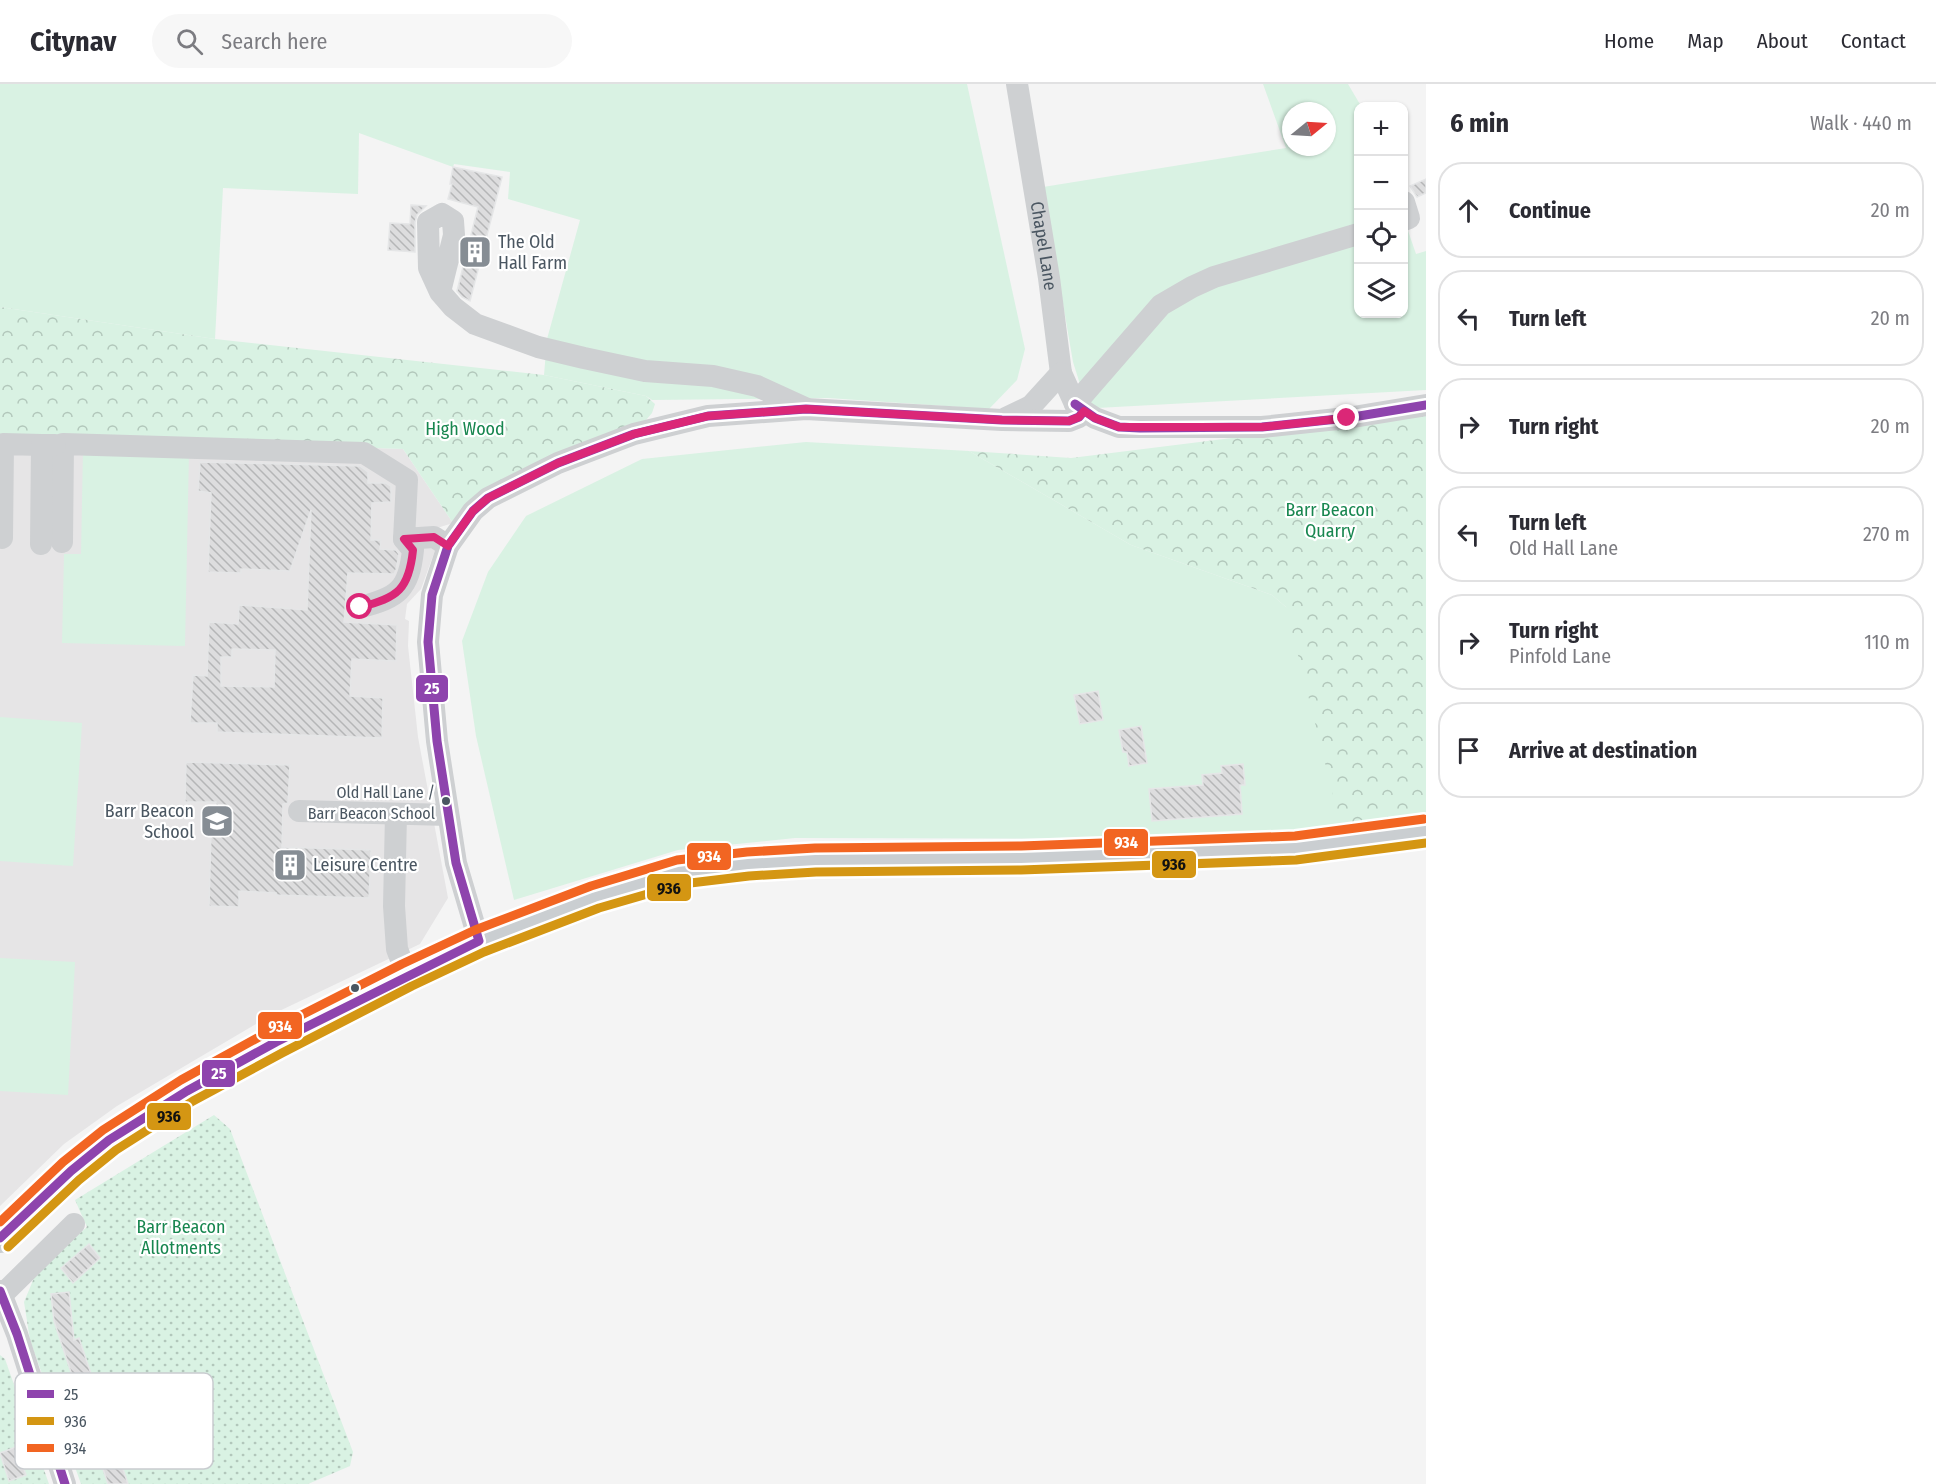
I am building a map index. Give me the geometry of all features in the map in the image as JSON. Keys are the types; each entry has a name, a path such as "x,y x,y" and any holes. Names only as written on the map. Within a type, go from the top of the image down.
{"main road":[{"path":"0,1238 71,1171 109,1140 188,1091 276,1042 479,940 595,897 680,872 748,864 816,860 1021,858 1296,848 1426,831"}],"street":[{"name":"Chapel Lane","path":"1017,84 1049,278 1061,373 1079,407"},
{"path":"479,940 456,863 437,741 428,642 432,596 448,546 473,511 488,498 558,463 634,434 708,416 806,409 1002,420 1069,421 1079,417 1079,407 1161,305 1214,277 1354,235"},
{"path":"440,292 453,307 475,324 538,347 645,371 714,376 757,387 806,409"},
{"path":"1002,420 1031,406 1061,373"},
{"path":"1079,407 1095,418 1119,427 1262,427 1347,418 1426,405"},
{"path":"2,538 3,444 364,453 407,480 404,539 413,550 411,569 404,586 378,603 360,607"},
{"path":"52,445 52,543"},
{"path":"404,539 434,537 448,546"},
{"path":"299,812 448,815"},
{"path":"396,814 394,906 397,949 407,975"},
{"path":"23,1373 9,1337 1,1293 74,1224"},
{"path":"59,1469 65,1484"}],"shaded area":[{"name":"Barr Beacon School","path":"0,435 403,449 453,523 437,528 437,545 421,589 407,604 405,619 409,621 408,646 418,737 448,898 420,944 273,1014 117,1106 64,1144 0,1206"}],"green space":[{"path":"0,84 967,84 1025,349 1017,380 989,409 828,398 652,400 646,396 544,375 547,339 580,220 508,199 510,172 454,164 453,167 359,133 358,194 223,188 215,339 0,307"},
{"path":"1263,84 1348,84 1359,102 1354,102 1354,318 1408,318 1408,231 1416,254 1426,251 1426,390 1097,408 1085,400 1073,362 1043,187 1282,149 1282,156 1336,156 1336,102 1282,102 1282,137"},
{"name":"High Wood","path":"0,307 215,339 544,375 646,396 655,404 652,413 641,426 453,523 403,449 0,435"},
{"name":"Barr Beacon Quarry","path":"1426,414 1426,818 1342,831 1286,607 1272,595 1131,545 969,451 1071,458"},
{"path":"806,442 969,451 1131,545 1272,595 1395,701 1426,818 1250,839 795,838 678,850 514,900 476,736 462,641 488,572 526,516 642,459"},
{"path":"83,449 189,452 185,646 62,643 64,554 81,554"},
{"path":"0,717 82,723 73,866 0,861"},
{"path":"0,958 75,962 68,1095 0,1091"},
{"name":"Barr Beacon Allotments","path":"214,1115 230,1129 353,1452 350,1466 308,1484 81,1484 76,1469 213,1469 213,1373 42,1373 30,1340 24,1302 34,1278 87,1227 75,1200"},
{"path":"0,1355 5,1359 15,1387 15,1469 44,1469 49,1484 0,1484"}],"building":[{"name":"The Old Hall Farm","path":"453,167 502,177 470,301 457,291 478,207 448,199"},
{"path":"1426,179 1426,193 1417,197 1410,186"},
{"path":"411,205 426,206 417,215 415,222 415,252 388,250 390,223 410,224"},
{"path":"200,462 360,466 368,472 368,483 386,483 391,486 391,502 372,503 371,540 381,540 380,549 396,550 399,554 396,570 394,574 348,573 344,622 397,625 396,661 352,659 350,696 383,698 382,738 217,732 217,723 190,723 193,675 207,676 209,622 238,624 239,605 307,610 311,510 290,571 241,569 241,573 208,572 211,493 198,491","holes":["232,649 275,650 274,687 221,686 221,657 232,657"]},
{"path":"1098,691 1103,720 1080,724 1074,695"},
{"path":"1141,726 1147,763 1129,766 1127,752 1123,752 1119,730"},
{"name":"Leisure Centre","path":"186,762 290,765 288,803 283,804 282,847 371,850 369,898 276,895 276,893 239,891 239,907 209,906 211,833 215,833 216,802 185,802"},
{"path":"1243,764 1245,785 1240,785 1242,814 1152,821 1149,789 1203,785 1202,775 1222,773 1221,766"},
{"path":"89,1244 100,1258 73,1283 61,1268"},
{"path":"69,1292 74,1340 79,1338 91,1373 71,1373 54,1321 51,1294"},
{"path":"15,1447 15,1469 24,1469 26,1475 9,1481 0,1453"},
{"path":"103,1469 123,1469 128,1484 108,1484"}],"transit line":[{"name":"25","path":"1075,404 1095,418 1119,427 1140,428 1262,427 1347,418 1426,405"},
{"name":"25","path":"0,1238 71,1171 109,1140 187,1091 276,1042 479,941 456,863 437,741 428,642 432,595 448,546 473,511 488,498 558,463 634,434 708,416 806,409 1002,420 1069,421 1079,417 1084,411"},
{"name":"934","path":"0,1222 63,1162 103,1130 181,1080 270,1031 475,930 591,886 677,860 747,852 815,848 1021,846 1295,836 1424,819"},
{"name":"936","path":"8,1247 79,1180 116,1150 193,1101 282,1053 484,952 599,908 682,884 749,876 816,872 1021,870 1296,860 1426,843"},
{"name":"25","path":"0,1291 29,1373"},
{"name":"25","path":"60,1469 65,1484"}],"place":[{"name":"The Old Hall Farm","path":"475,252"},
{"name":"Old Hall Lane / Barr Beacon School","path":"446,801"},
{"name":"Barr Beacon School","path":"217,821"},
{"name":"Leisure Centre","path":"290,865"}],"route":[{"path":"360,607 378,603 404,586 411,569 413,550 404,539 434,537 448,546 473,511 488,498 558,463 634,434 708,416 806,409 1002,420 1069,421 1079,417 1084,411 1119,427 1140,428 1262,427 1347,418"}]}
